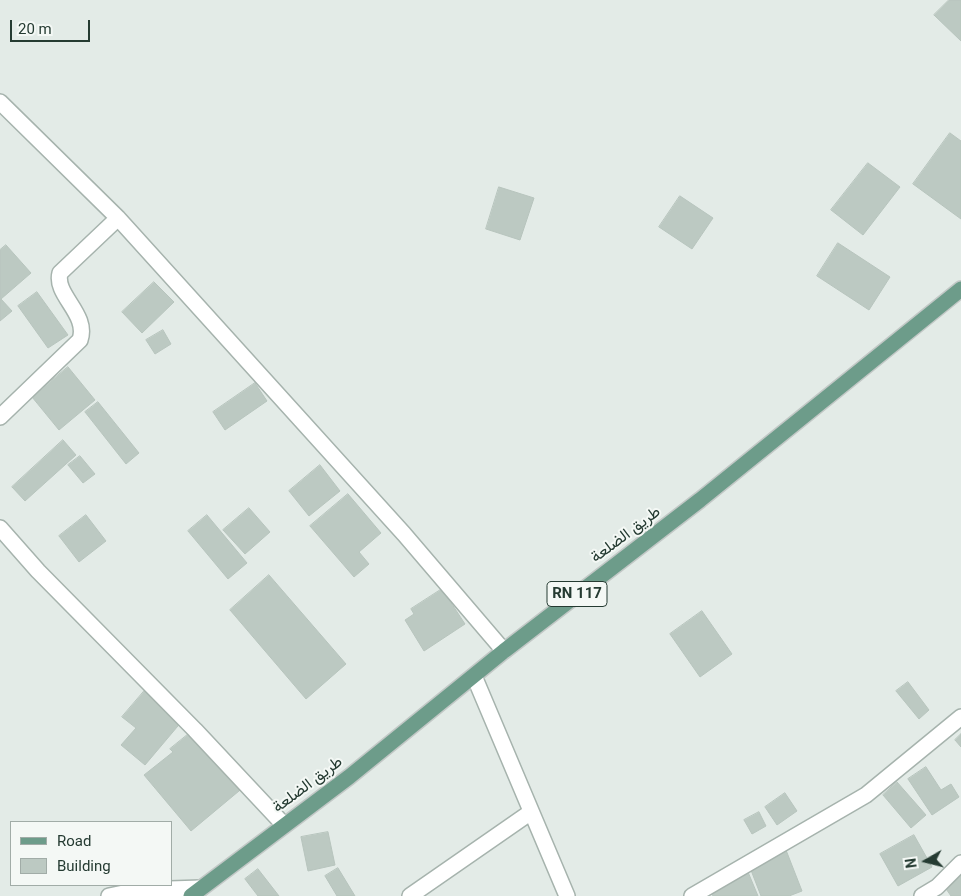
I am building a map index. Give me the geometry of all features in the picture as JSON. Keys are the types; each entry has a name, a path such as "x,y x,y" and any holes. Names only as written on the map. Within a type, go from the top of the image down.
{"main road":[{"name":"طريق الضلعة","path":"196,892 700,500 961,289"}],"street":[{"path":"0,102 118,218 404,534 504,651"},
{"path":"0,417 80,340 83,331 81,323 59,278 60,273 118,218"},
{"path":"0,528 38,571 196,730 284,825"},
{"path":"474,676 567,896"},
{"path":"692,896 866,795 961,717"},
{"path":"410,896 531,812"},
{"path":"922,896 937,887 961,863"},
{"path":"109,896 138,890 196,892"}],"building":[{"path":"949,0 961,0 961,41 934,15"},
{"path":"950,133 961,141 961,219 913,184"},
{"path":"868,163 900,187 863,235 831,210"},
{"path":"499,187 534,198 520,240 486,229"},
{"path":"680,196 713,218 692,249 659,227"},
{"path":"838,243 890,277 869,310 817,276"},
{"path":"6,245 31,273 1,299 12,311 0,321 0,250"},
{"path":"154,282 174,302 142,333 122,312"},
{"path":"37,292 68,335 48,348 18,306"},
{"path":"163,330 171,344 155,354 146,340"},
{"path":"68,367 95,400 59,430 32,397"},
{"path":"255,383 267,401 225,430 213,412"},
{"path":"98,402 139,453 126,464 85,412"},
{"path":"63,440 76,455 25,501 12,487"},
{"path":"80,456 95,474 83,483 68,465"},
{"path":"320,465 340,491 309,516 289,491"},
{"path":"348,494 381,533 359,552 369,564 354,577 310,526"},
{"path":"249,508 270,532 245,554 223,530"},
{"path":"86,515 106,541 79,562 59,536"},
{"path":"207,515 247,563 228,579 188,531"},
{"path":"269,575 346,664 306,699 230,610"},
{"path":"442,589 465,624 424,651 405,620 414,614 411,609"},
{"path":"702,611 732,654 700,677 670,634"},
{"path":"908,682 929,710 919,719 896,691"},
{"path":"146,689 183,720 145,765 121,745 136,728 122,717"},
{"path":"196,728 245,786 191,831 144,775 173,752 170,749"},
{"path":"961,734 961,747 955,740"},
{"path":"926,767 941,790 951,784 959,797 932,815 908,779"},
{"path":"897,782 926,815 911,828 883,795"},
{"path":"785,793 797,811 777,825 765,807"},
{"path":"759,812 766,826 752,834 744,820"},
{"path":"328,832 335,865 308,871 301,837"},
{"path":"914,835 932,867 898,886 880,854"},
{"path":"786,850 802,891 789,896 761,896 749,865"},
{"path":"338,868 355,896 337,896 325,876"},
{"path":"258,869 279,896 258,896 245,879"},
{"path":"961,869 961,896 951,896 942,883"},
{"path":"748,872 758,896 713,896 709,888"}]}
